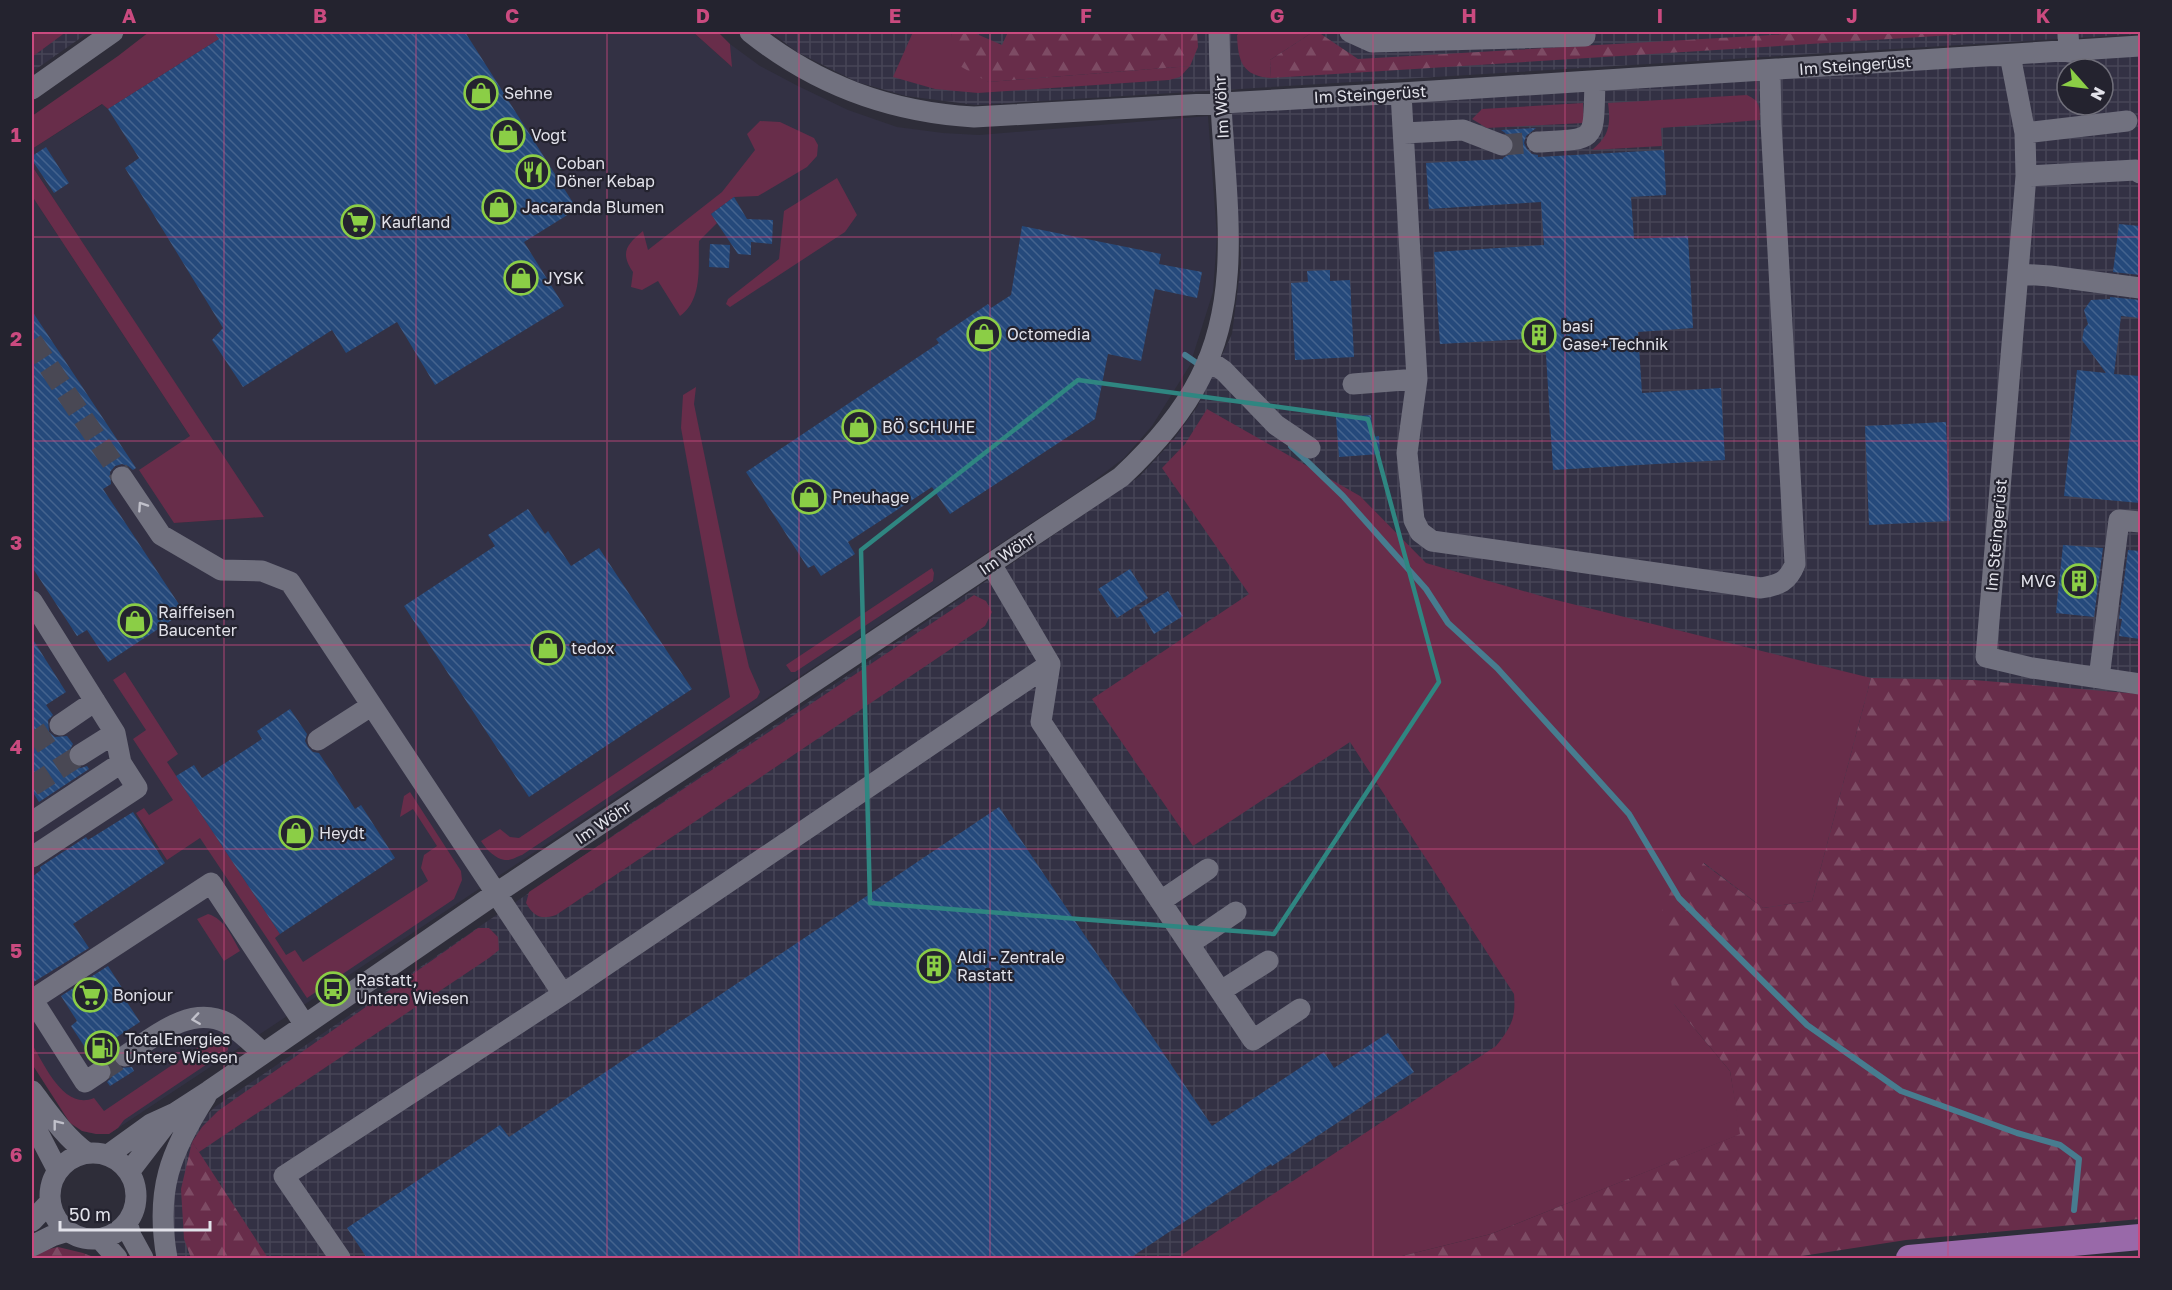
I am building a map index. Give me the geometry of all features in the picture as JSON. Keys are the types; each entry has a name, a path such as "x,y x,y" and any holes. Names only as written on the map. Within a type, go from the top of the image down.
{"main road":[{"path":"1909,1258 2140,1236"}],"street":[{"path":"32,90 113,32"},
{"name":"Im Steingerüst","path":"750,32 789,61 831,83 902,108 942,115 974,117 2010,55 2069,42 2140,46"},
{"name":"Im Wöhr","path":"97,1154 175,1113 209,1091 495,894 1128,471 1148,452 1177,415 1200,378 1223,311 1228,271 1229,230 1220,102 1219,32"},
{"path":"1350,32 1371,42 1585,36 1585,32"},
{"name":"Im Steingerüst","path":"2010,55 2025,133 2026,176 1986,657 2032,668 2099,678"},
{"path":"1401,93 1417,379 1407,453 1414,520 1420,532 1432,541 1761,588 1777,585 1790,575 1795,564 1772,146 1770,70"},
{"path":"1537,142 1578,140 1588,136 1594,127 1595,81"},
{"path":"2025,133 2127,121"},
{"path":"1404,133 1463,130 1502,144"},
{"path":"2026,176 2139,170"},
{"path":"2019,274 2140,288"},
{"path":"1208,360 1224,371 1276,425 1311,448"},
{"path":"1353,384 1417,379"},
{"path":"122,477 161,535 221,570 262,571 290,582 563,994"},
{"path":"2140,522 2119,520 2099,678 2140,684"},
{"path":"991,564 1050,664 1041,722 1253,1040 1300,1009"},
{"path":"32,601 115,733 121,763 137,788 32,857"},
{"path":"340,1258 284,1176 563,994 1050,664"},
{"path":"60,725 95,701"},
{"path":"318,740 371,706"},
{"path":"80,755 115,733"},
{"path":"32,822 121,763"},
{"path":"1161,901 1208,869"},
{"path":"93,1077 32,999 211,883 304,1025"},
{"path":"1189,944 1236,912"},
{"path":"1221,992 1268,961"},
{"path":"125,1056 172,1025 188,1019 208,1017 226,1023 263,1053"},
{"path":"32,1090 73,1143 123,1165 129,1172 136,1192 133,1213 120,1230 100,1239 77,1237 56,1218 50,1202 51,1186 58,1171 71,1159 97,1154"},
{"path":"166,1258 161,1222 166,1182 177,1144 209,1091"},
{"name":"Im Wöhr","path":"129,1172 175,1113"},
{"path":"32,1121 58,1171"},
{"path":"32,1221 50,1202"},
{"path":"127,1222 131,1236 143,1258"},
{"path":"32,1246 68,1231"},
{"path":"100,1239 117,1258"}],"highlighted area":[{"path":"1078,380 1368,419 1439,682 1274,934 870,903 861,550"}],"shaded area":[{"path":"32,32 89,32 32,72"},
{"path":"214,32 693,32 731,66 730,44 760,66 798,86 848,110 897,127 979,135 1208,116 1217,237 1213,292 1190,365 1152,426 1124,458 1086,487 109,1134 96,1134 82,1131 32,1064 32,196 190,436 174,523 263,517 32,166 32,149 103,104 108,109 219,39"},
{"path":"771,32 2140,32 2140,34 976,105 906,96 857,82 797,52"},
{"path":"2140,56 2140,798 1225,1258 176,1258 168,1201 190,1131 215,1107 1140,476 1174,439 1197,407 1232,334 1241,264 1231,109 2055,61 2055,117 2115,117 2115,57"}],"green space":[{"path":"32,32 66,32 32,57"},
{"path":"149,32 214,32 219,39 108,109 102,104 32,149 32,116"},
{"path":"693,32 718,32 730,44 732,67"},
{"path":"913,32 952,32 951,36 988,82 1190,66 1180,77 1169,80 978,93 935,89 893,77"},
{"path":"952,32 972,32 1002,45 1008,32 1197,32 1198,47 1190,66 988,82 958,65"},
{"path":"1240,32 1313,32 1270,60 1271,78 1254,74 1244,66 1238,44 1237,35"},
{"path":"1313,32 1318,32 1358,59 1788,34 1789,32 2000,32 1271,78 1270,60"},
{"path":"1747,95 1758,105 1760,120 1661,128 1662,146 1592,150 1602,140 1607,130 1608,103"},
{"path":"1583,103 1584,123 1487,128 1472,119 1482,109"},
{"path":"760,121 780,122 814,138 818,145 817,156 807,167 758,196 734,197 711,214 717,223 699,241 696,292 693,301 680,316 658,281 642,290 631,287 633,272 626,254 629,245 643,231 648,250 722,192 755,150 747,134"},
{"path":"32,166 264,517 174,523 139,470 190,436 32,196"},
{"path":"837,178 857,215 845,232 730,307 726,304 728,299 779,259 784,211"},
{"path":"696,387 694,404 737,615 749,667 760,692 757,698 522,855 510,860 500,859 481,841 500,829 510,837 519,838 730,697 681,428 683,395"},
{"path":"1207,409 1360,496 1426,563 1548,598 1871,678 1812,901 1763,908 1704,863 1674,1004 1730,1071 1741,1134 1491,1234 1394,1258 1177,1258 1496,1046 1511,1022 1514,1010 1514,994 1350,742 1193,846 1092,699 1249,594 1162,468 1185,444"},
{"path":"932,568 933,581 795,672 791,672 786,665"},
{"path":"974,595 986,601 992,612 985,626 556,915 538,916 529,908 526,903 529,892"},
{"path":"125,672 178,754 167,762 280,934 275,938 286,955 295,950 303,962 428,881 421,868 424,855 437,846 413,809 400,817 404,796 410,792 461,871 462,880 454,899 307,998 200,838 167,860 136,813 144,808 149,815 173,800 133,739 146,730 113,680"},
{"path":"1871,678 1974,680 2140,694 2140,1219 1906,1240 1789,1258 1394,1258 1491,1234 1740,1134 1730,1071 1674,1004 1660,892 1703,863 1763,908 1812,901"},
{"path":"208,914 223,924 240,951 224,961 197,919"},
{"path":"478,928 489,928 498,937 499,950 199,1152 192,1142 202,1127 218,1111"},
{"path":"215,1036 225,1037 228,1041 228,1050 124,1120 109,1134 82,1131 70,1123 32,1064 32,1044 49,1073 64,1092 73,1098 83,1100 94,1098 104,1111"},
{"path":"192,1142 268,1258 191,1258 184,1239 181,1189"},
{"path":"58,1247 96,1258 32,1258 32,1253"}],"building":[{"name":"Kaufland","path":"214,32 465,32 577,209 524,242 564,306 435,385 397,322 346,353 332,330 243,387 212,340 223,328 125,168 139,158 108,109 219,39"},
{"name":"basi Gase+Technik","path":"1536,128 1526,136 1524,143 1532,154 1538,157 1664,150 1666,195 1631,197 1634,239 1688,236 1693,328 1638,332 1642,393 1721,388 1725,460 1553,470 1545,338 1440,344 1434,252 1544,245 1541,202 1429,209 1426,163 1503,159 1510,154 1515,144 1511,137 1501,130"},
{"path":"46,147 69,183 54,193 32,160 32,156"},
{"path":"734,197 747,219 773,220 772,244 751,242 751,255 738,254 711,214"},
{"path":"2119,224 2140,226 2140,275 2113,272"},
{"path":"1022,226 1161,254 1159,264 1202,272 1197,298 1155,289 1141,361 1108,354 1095,419 950,514 932,487 848,542 855,554 821,576 814,565 808,568 746,472 939,343 936,339 988,304 991,308 1011,295"},
{"path":"710,244 730,245 729,268 709,267"},
{"path":"1330,270 1330,281 1350,280 1354,357 1295,360 1291,283 1308,282 1307,271"},
{"path":"2110,297 2140,300 2140,318 2121,316 2114,374 2140,376 2140,503 2064,496 2077,370 2106,373 2082,340 2084,329 2088,324 2084,310 2091,300 2110,299"},
{"path":"32,311 136,468 133,470 122,464 115,466 110,472 111,484 103,489 184,612 108,662 87,630 77,636 32,567"},
{"path":"1371,415 1373,437 1379,436 1380,454 1339,457 1336,417"},
{"path":"1946,422 1950,521 1869,525 1865,426"},
{"name":"tedox","path":"528,509 545,534 548,531 571,566 599,548 692,689 529,797 404,606 495,546 488,535"},
{"name":"MVG","path":"2063,545 2103,548 2094,617 2056,613"},
{"path":"2128,550 2140,551 2140,639 2119,636"},
{"path":"1130,569 1148,598 1117,618 1098,589"},
{"path":"1168,591 1183,616 1154,634 1139,609"},
{"path":"32,638 66,692 46,705 53,715 48,720 49,732 55,737 67,736 73,744 67,755 70,762 81,768 87,766 89,769 39,802 32,791"},
{"name":"Heydt","path":"290,709 307,734 305,741 308,747 313,752 319,753 355,809 361,805 395,858 280,934 176,776 194,765 202,778 262,739 257,731"},
{"name":"Aldi - Zentrale Rastatt","path":"999,807 1212,1126 1324,1052 1334,1068 1388,1033 1414,1072 1130,1258 367,1258 347,1228 500,1125 509,1137"},
{"path":"133,812 165,863 73,924 89,948 32,983 32,877 41,870 40,867 86,837 88,840"},
{"name":"TotalEnergies Untere Wiesen","path":"108,966 124,991 121,993 140,1022 114,1039 118,1045 113,1051 114,1063 120,1068 132,1067 134,1071 110,1086 107,1082 112,1077 111,1065 105,1060 94,1061 71,1026 77,1021 61,996"}],"waterway":[{"path":"1185,355 1201,366"},
{"path":"1291,446 1343,496 1426,589 1448,623 1497,668 1629,814 1679,898 1807,1025 1901,1091 2017,1133 2060,1145 2079,1159 2074,1210"}],"tunnel":[{"path":"1502,145 1537,142"},
{"path":"32,341 122,477"},
{"path":"32,744 60,725"},
{"path":"32,786 80,755"},
{"path":"100,1072 125,1056"}],"place":[{"name":"Sehne","path":"481,93"},
{"name":"Vogt","path":"508,135"},
{"name":"Coban Döner Kebap","path":"533,172"},
{"name":"Jacaranda Blumen","path":"499,207"},
{"name":"Kaufland","path":"358,222"},
{"name":"JYSK","path":"521,278"},
{"name":"Octomedia","path":"984,334"},
{"name":"basi Gase+Technik","path":"1539,335"},
{"name":"BÖ SCHUHE","path":"859,427"},
{"name":"Pneuhage","path":"809,497"},
{"name":"MVG","path":"2079,581"},
{"name":"Raiffeisen Baucenter","path":"135,621"},
{"name":"tedox","path":"548,648"},
{"name":"Heydt","path":"296,833"},
{"name":"Aldi - Zentrale Rastatt","path":"934,966"},
{"name":"Rastatt, Untere Wiesen","path":"333,989"},
{"name":"Bonjour","path":"90,995"},
{"name":"TotalEnergies Untere Wiesen","path":"102,1048"}]}
